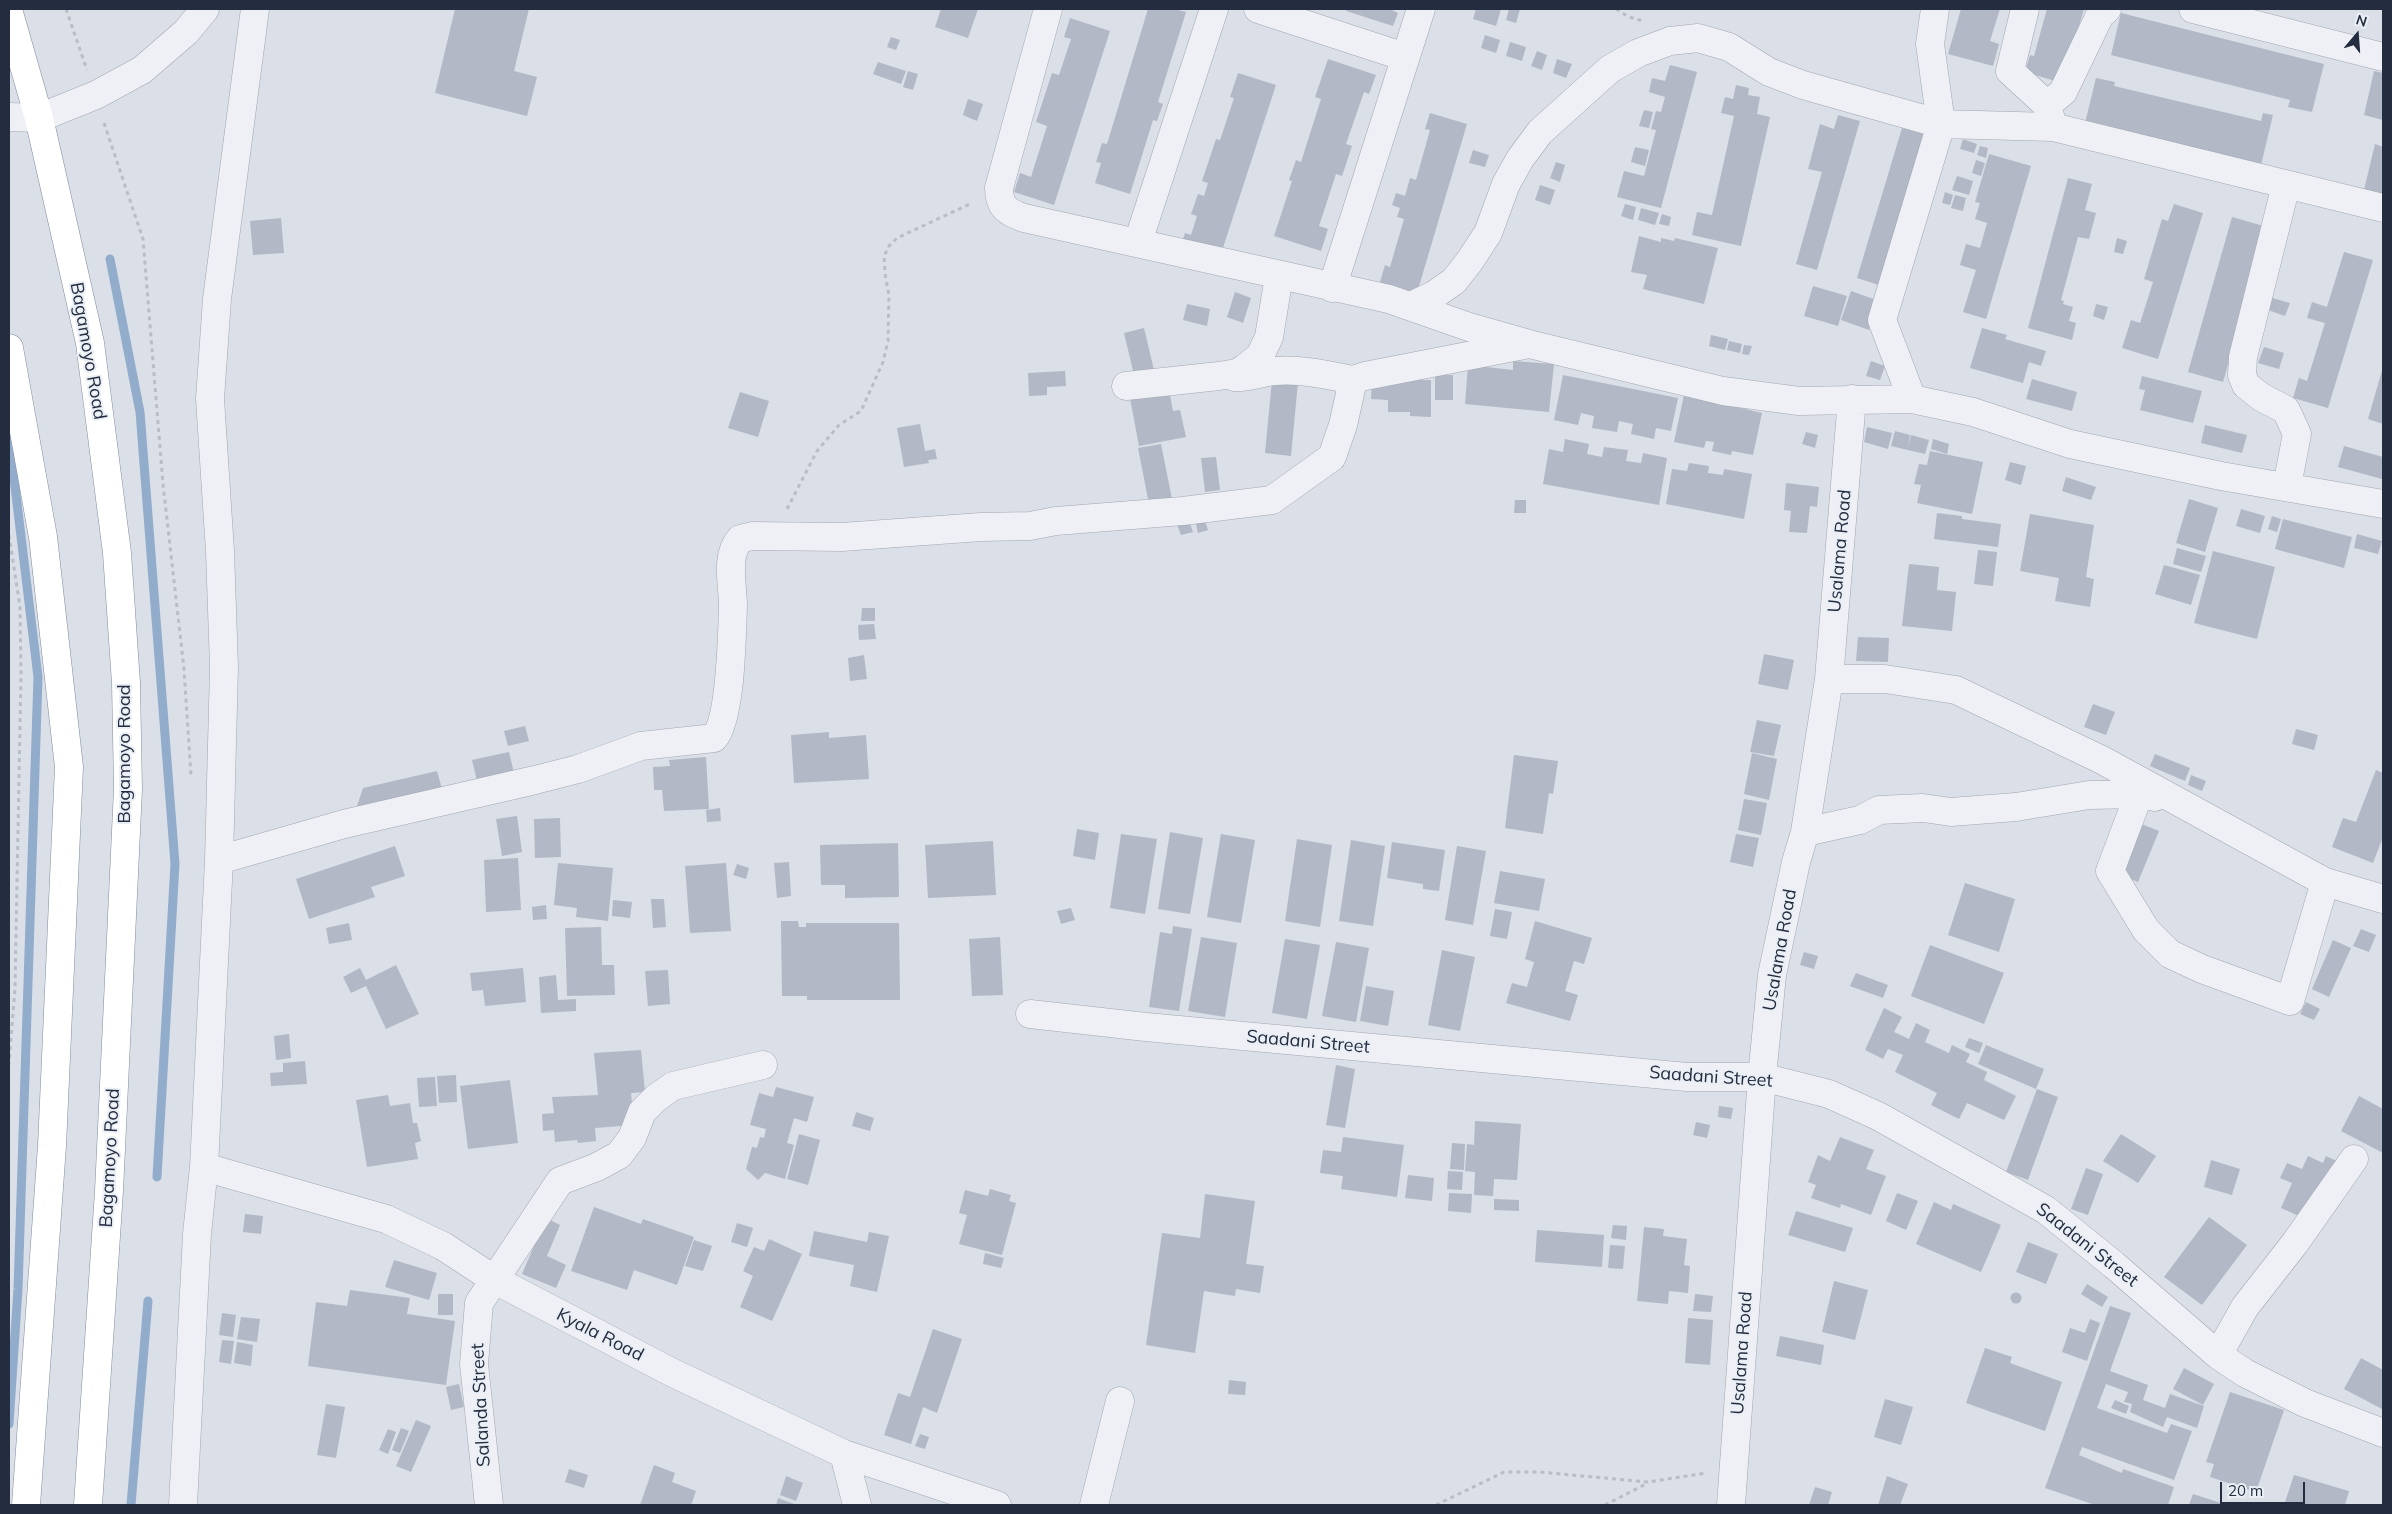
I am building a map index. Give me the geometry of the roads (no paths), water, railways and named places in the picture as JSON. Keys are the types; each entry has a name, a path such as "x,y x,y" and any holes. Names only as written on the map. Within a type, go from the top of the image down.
{"highway":[{"name":"Bagamoyo Road","path":"9,13 39,118 90,344 117,553 126,683 128,789 109,1191 88,1505"},
{"path":"9,348 43,537 70,767 52,1146 26,1505"}],"street":[{"path":"9,117 39,118 96,95 142,70 186,32 205,9"},
{"path":"183,1505 197,1234 204,1168 219,860 224,667 220,551 210,399 217,299 256,9"},
{"path":"1048,9 999,188 1002,206 1008,213 1138,242 1182,255 1411,306 1469,327 1529,344 1723,391 1799,401 1852,398 1912,399 1973,412 2070,444 2221,476 2383,504"},
{"path":"1138,242 1214,9"},
{"path":"1258,9 1405,57"},
{"path":"1332,288 1422,9"},
{"path":"1912,399 1882,320 1941,124 1930,44 1935,9"},
{"path":"2025,9 2010,72 2050,116"},
{"path":"2050,116 2100,15 2107,9"},
{"path":"2192,9 2383,57"},
{"path":"1411,306 1434,295 1454,281 1470,262 1488,233 1506,184 1520,158 1540,132 1610,69 1638,53 1670,41 1698,38 1729,47 1770,72 1802,85 1941,124 2050,116 2286,185 2383,208"},
{"path":"2286,185 2243,357 2242,375 2246,385 2261,397 2286,410 2297,434 2287,486"},
{"path":"1126,386 1237,373 1260,356 1269,337 1279,276"},
{"path":"1219,376 1246,378 1277,370 1315,372 1353,380 1365,376 1529,344"},
{"path":"219,860 344,824 578,769 641,746 714,738 719,732 726,706 732,607 732,551 740,539 752,536 842,537 981,527 1030,526 1056,521 1184,512 1272,500 1332,457 1344,425 1353,380"},
{"name":"Usalama Road","path":"1731,1505 1762,1077 1772,975 1796,862 1805,832 1829,679 1852,398"},
{"path":"1829,679 1885,679 1956,690 2102,760 2184,803 2324,882 2383,899"},
{"path":"1805,832 1860,820 1879,810 1923,808 1951,812 2016,807 2089,795 2139,794 2184,803"},
{"path":"2139,794 2110,871 2146,930 2170,954 2202,969 2290,1001 2324,882"},
{"name":"Saadani Street","path":"1030,1014 1146,1027 1687,1077 1762,1077 1829,1094 1878,1116 2046,1210 2121,1271 2218,1355 2245,1373 2305,1403 2383,1433"},
{"name":"Salanda Street","path":"489,1505 474,1364 479,1303 560,1181 597,1167 618,1155 632,1138 642,1112 656,1098 673,1086 763,1065"},
{"path":"2218,1355 2246,1307 2296,1243 2354,1159"},
{"name":"Kyala Road","path":"204,1168 386,1219 443,1246 494,1280 671,1372 844,1454 996,1505"},
{"path":"1094,1505 1120,1401"},
{"path":"844,1454 857,1505"}],"waterway":[{"path":"110,259 140,412 175,864 157,1177"},
{"path":"9,437 38,677 18,1289 9,1424"},
{"path":"131,1505 148,1301"}]}
